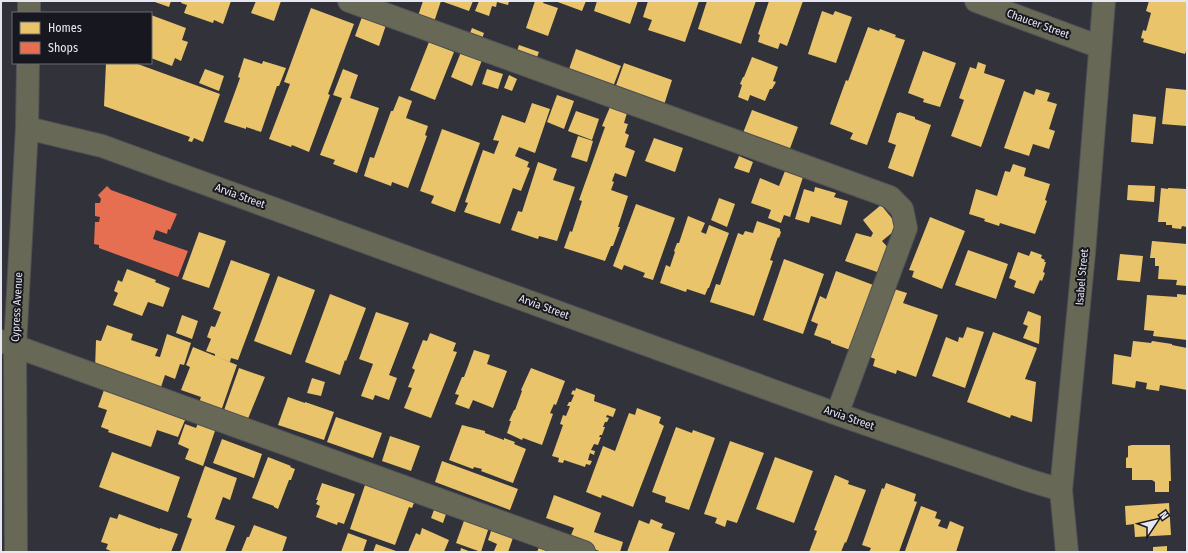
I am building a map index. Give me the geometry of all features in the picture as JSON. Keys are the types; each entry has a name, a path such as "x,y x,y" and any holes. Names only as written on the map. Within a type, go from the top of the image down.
{"street":[{"path":"29,1 29,12"},
{"path":"349,1 890,197 902,209 906,228 836,414"},
{"name":"Chaucer Street","path":"976,1 1100,47"},
{"name":"Isabel Street","path":"1067,552 1061,490 1084,253 1104,1"},
{"name":"Cypress Avenue","path":"16,552 8,343 27,128 28,64"},
{"name":"Arvia Street","path":"27,128 102,146 836,414 1061,490"},
{"path":"8,343 584,552"}],"building: Homes":[{"path":"152,1 171,1 169,7"},
{"path":"182,1 231,1 223,24 214,20 213,23 184,13 187,5 181,3"},
{"path":"256,1 281,1 274,21 251,13"},
{"path":"423,1 441,1 433,25 417,19"},
{"path":"441,1 473,1 469,11"},
{"path":"479,1 509,1 508,5 497,2 496,7 492,6 489,16 475,11"},
{"path":"535,1 544,1 543,3 558,8 548,36 526,28"},
{"path":"555,1 586,1 582,11"},
{"path":"597,1 638,1 630,24 594,11"},
{"path":"648,1 699,1 685,42 648,30 652,20 643,17"},
{"path":"707,1 756,1 741,44 698,29"},
{"path":"769,1 803,1 787,46 780,43 778,49 758,42 760,35 758,34"},
{"path":"1149,1 1187,1 1187,48 1185,54 1143,42 1144,39 1141,38 1143,30 1146,31 1151,13 1146,11"},
{"path":"311,8 354,24 328,94 330,95 309,152 292,145 291,147 269,139 290,84 284,82"},
{"path":"822,11 833,15 835,11 852,17 836,63 808,54"},
{"path":"152,15 186,28 182,40 188,42 181,61 175,58 172,66 152,58"},
{"path":"362,17 386,25 379,46 355,36"},
{"path":"868,27 879,31 880,29 896,35 895,37 905,40 867,145 850,139 853,133 830,124"},
{"path":"472,28 484,33 481,42 468,38"},
{"path":"429,42 454,52 435,100 410,90"},
{"path":"519,45 539,52 535,62 516,54"},
{"path":"576,49 621,66 611,92 567,75"},
{"path":"923,51 956,63 940,107 923,102 924,99 908,93"},
{"path":"461,52 482,60 472,86 451,77"},
{"path":"752,57 778,67 773,81 776,82 772,89 770,89 765,101 750,95 748,101 738,97 742,85 740,84"},
{"path":"244,58 262,64 263,61 286,68 279,86 277,86 261,132 224,122 240,78 238,77"},
{"path":"978,62 986,65 984,73 1005,80 981,147 951,136 964,100 959,98 970,67 976,69"},
{"path":"624,63 672,80 664,105 615,88"},
{"path":"106,64 138,64 220,94 203,142 194,138 192,142 188,141 190,137 104,106"},
{"path":"205,69 224,76 219,91 199,83"},
{"path":"343,69 358,75 350,98 379,108 357,173 333,164 335,160 320,155 342,98 333,95"},
{"path":"487,69 503,74 498,89 482,84"},
{"path":"509,75 517,79 512,91 504,88"},
{"path":"1166,88 1187,90 1187,126 1162,124"},
{"path":"1036,89 1050,93 1047,101 1057,104 1049,129 1055,131 1049,149 1033,144 1029,156 1004,148 1024,91 1034,95"},
{"path":"557,95 574,101 564,129 547,122"},
{"path":"399,96 412,101 406,118 428,126 425,135 427,136 408,188 392,182 391,186 364,176 370,157 374,158 391,111 393,111"},
{"path":"532,103 550,109 535,153 519,147 515,156 529,162 527,167 530,168 521,191 513,188 500,224 464,212 468,203 465,202 483,150 494,154 499,141 493,140 502,115 525,123"},
{"path":"610,107 627,113 624,123 628,124 625,133 629,135 625,147 635,151 626,177 615,173 612,181 614,182 611,190 628,196 618,227 620,227 613,246 611,246 605,261 564,248 570,231 572,232 582,201 579,200 605,127 602,126"},
{"path":"752,110 798,127 789,151 741,138"},
{"path":"576,111 599,119 592,140 568,131"},
{"path":"899,112 915,117 915,119 931,125 913,177 888,168 896,145 888,142 897,113"},
{"path":"1133,114 1156,117 1153,144 1131,142"},
{"path":"442,129 480,143 455,212 431,203 434,196 420,191"},
{"path":"578,136 593,141 587,162 571,157"},
{"path":"654,138 683,148 675,172 645,161"},
{"path":"739,156 753,162 749,173 734,168"},
{"path":"538,162 557,169 553,180 575,187 557,241 539,236 538,239 511,230 518,211 522,212"},
{"path":"1013,164 1026,168 1024,176 1050,184 1045,200 1047,201 1035,234 1000,223 999,226 984,221 985,219 969,214 976,189 997,196 1005,171 1010,172"},
{"path":"785,171 803,177 790,217 784,215 781,223 768,218 771,210 751,203 760,178 779,186"},
{"path":"1128,185 1155,186 1154,202 1127,200"},
{"path":"815,187 836,193 834,197 848,201 841,225 811,216 809,223 795,219 804,189 814,192"},
{"path":"1161,188 1187,189 1187,227 1182,226 1181,229 1172,228 1172,225 1166,225 1166,222 1158,222"},
{"path":"719,198 735,204 727,227 711,220"},
{"path":"636,204 675,218 653,280 643,277 645,273 624,265 622,270 613,266"},
{"path":"881,205 899,227 882,241 891,251 883,274 845,261 856,233 871,237 873,233 863,220"},
{"path":"688,216 705,223 701,232 706,234 709,225 729,233 709,288 705,295 687,289 686,292 660,283 666,265 670,267 675,252 674,251 677,243 679,243"},
{"path":"930,217 965,231 942,289 912,277 914,271 909,270"},
{"path":"757,221 780,229 781,232 770,260 773,261 754,316 710,302 716,284 720,285 738,233 743,235 745,231 753,233"},
{"path":"199,232 226,241 209,288 182,279"},
{"path":"1152,241 1187,244 1187,286 1176,285 1177,280 1158,279 1159,266 1155,266 1155,258 1150,258"},
{"path":"968,250 1008,264 996,299 955,285"},
{"path":"1031,251 1042,255 1041,258 1045,260 1044,262 1046,262 1043,272 1045,273 1042,281 1040,280 1034,294 1014,287 1016,281 1009,278 1018,252 1029,256"},
{"path":"1120,254 1143,256 1140,282 1117,280"},
{"path":"784,259 824,274 803,334 763,320"},
{"path":"231,260 270,274 238,360 231,358 230,362 206,351 211,339 207,337 211,326 215,327 221,312 213,309"},
{"path":"127,269 156,280 155,282 170,288 163,307 148,302 142,316 113,305 118,293 114,291 118,280 122,282"},
{"path":"836,271 876,286 853,351 814,335 818,324 811,321 820,296 826,299"},
{"path":"278,276 315,290 291,355 254,341"},
{"path":"894,289 907,293 903,303 938,315 916,377 897,370 896,374 873,366 875,359 870,357"},
{"path":"330,294 366,308 340,375 305,362"},
{"path":"1177,294 1187,295 1187,340 1153,336 1154,331 1144,330 1147,295 1177,297"},
{"path":"1028,311 1041,316 1039,344 1023,338 1028,326 1023,324"},
{"path":"376,312 409,323 389,375 397,378 389,400 375,395 373,400 361,396 373,364 359,359"},
{"path":"182,315 198,321 192,339 176,333"},
{"path":"107,325 133,334 131,340 158,349 155,356 160,357 167,334 191,343 184,365 180,364 175,379 165,375 161,387 122,373 120,378 95,369 96,340 101,341"},
{"path":"967,327 984,332 965,388 932,376 946,337 958,342 959,337 963,338"},
{"path":"993,332 1037,348 1025,379 1036,382 1032,422 1011,415 1010,418 967,402"},
{"path":"430,333 456,343 453,351 457,352 431,418 404,408 412,388 408,387 415,370 412,368 423,340 427,341"},
{"path":"1133,341 1151,343 1152,341 1187,348 1187,390 1160,385 1159,391 1146,389 1147,383 1136,381 1135,388 1112,384 1114,354 1131,357"},
{"path":"193,347 237,365 220,414 198,405 201,397 181,390 190,367 186,365"},
{"path":"474,350 490,355 487,364 507,371 493,408 473,400 469,409 455,404 459,395 455,394 462,377 464,377"},
{"path":"239,368 265,377 247,421 223,413"},
{"path":"531,368 565,381 556,405 554,404 550,413 553,414 542,445 523,438 522,440 507,433 511,421 509,421 515,410 522,391 521,390"},
{"path":"312,378 325,382 321,396 307,393"},
{"path":"105,387 133,397 131,400 185,420 178,437 157,430 151,447 108,432 109,430 101,427 107,410 98,407"},
{"path":"576,388 595,395 594,401 616,409 613,417 607,415 606,417 609,418 607,422 605,422 603,427 605,427 602,435 599,437 601,437 598,445 594,444 591,450 595,451 594,455 590,453 588,460 592,461 590,465 586,464 585,467 564,460 563,463 558,462 559,458 552,456 563,425 560,424 563,415 566,416 570,406 567,406 569,402 571,402 574,395 571,394"},
{"path":"288,397 334,412 324,440 278,425"},
{"path":"637,408 661,417 659,423 664,426 633,507 602,495 601,498 586,492 603,446 615,451 629,413 635,415"},
{"path":"336,417 382,433 373,458 327,442"},
{"path":"199,421 216,428 203,466 185,459 189,449 178,444 185,424 196,428"},
{"path":"462,425 485,431 485,433 504,440 504,438 515,442 514,444 526,449 513,483 481,471 482,469 474,467 473,469 449,460"},
{"path":"676,427 692,433 693,430 715,438 689,510 665,502 666,497 652,492"},
{"path":"390,436 420,446 411,471 382,461"},
{"path":"222,439 262,454 254,478 213,463"},
{"path":"730,441 764,453 737,523 727,520 725,527 715,523 717,518 704,514"},
{"path":"1170,445 1171,481 1169,481 1169,492 1155,492 1155,482 1152,480 1132,480 1132,468 1126,468 1126,458 1128,457 1128,446"},
{"path":"112,452 180,477 168,512 99,487"},
{"path":"268,457 295,469 291,480 289,480 278,509 274,506 252,498"},
{"path":"775,457 813,471 794,523 756,509"},
{"path":"442,461 518,489 510,510 435,482"},
{"path":"205,466 237,478 230,500 223,497 215,519 235,526 225,552 180,552 192,519 187,517"},
{"path":"835,475 849,481 848,484 866,490 846,543 845,542 841,552 809,552 817,531 814,530"},
{"path":"366,482 415,500 412,508 409,507 395,545 350,529"},
{"path":"322,483 355,494 344,524 338,522 337,525 316,517 320,506 316,504 318,500 316,500"},
{"path":"886,483 916,494 914,501 917,502 899,552 869,552 871,548 862,545 882,488 884,489"},
{"path":"554,495 601,513 594,532 623,542 620,552 602,552 569,540 574,528 546,518"},
{"path":"1169,503 1171,535 1135,537 1134,524 1126,525 1125,506"},
{"path":"921,506 937,512 935,518 941,520 938,526 947,529 950,521 964,527 956,552 905,551"},
{"path":"435,507 447,511 443,523 431,518"},
{"path":"119,514 178,534 171,552 113,552 106,549 108,544 101,542 110,517 117,519"},
{"path":"465,518 489,527 481,552 456,543"},
{"path":"651,519 663,524 661,528 675,533 668,552 627,552 639,520 649,524"},
{"path":"254,525 287,537 282,552 241,552"},
{"path":"422,528 449,540 444,552 408,552 416,533 420,535"},
{"path":"492,528 514,535 508,552 494,551 497,544 488,540"},
{"path":"348,533 367,540 363,552 341,552"},
{"path":"376,544 396,551 373,552"},
{"path":"540,545 558,552 537,552"},
{"path":"1167,546 1167,552 1153,552 1153,547"},
{"path":"461,548 471,552 460,552"}],"building: Shops":[{"path":"107,186 111,190 177,214 170,230 168,229 167,234 156,230 153,239 188,251 178,277 99,248 99,245 94,244 95,222 99,222 100,217 95,216 95,203 100,203 101,199 98,195"}]}
